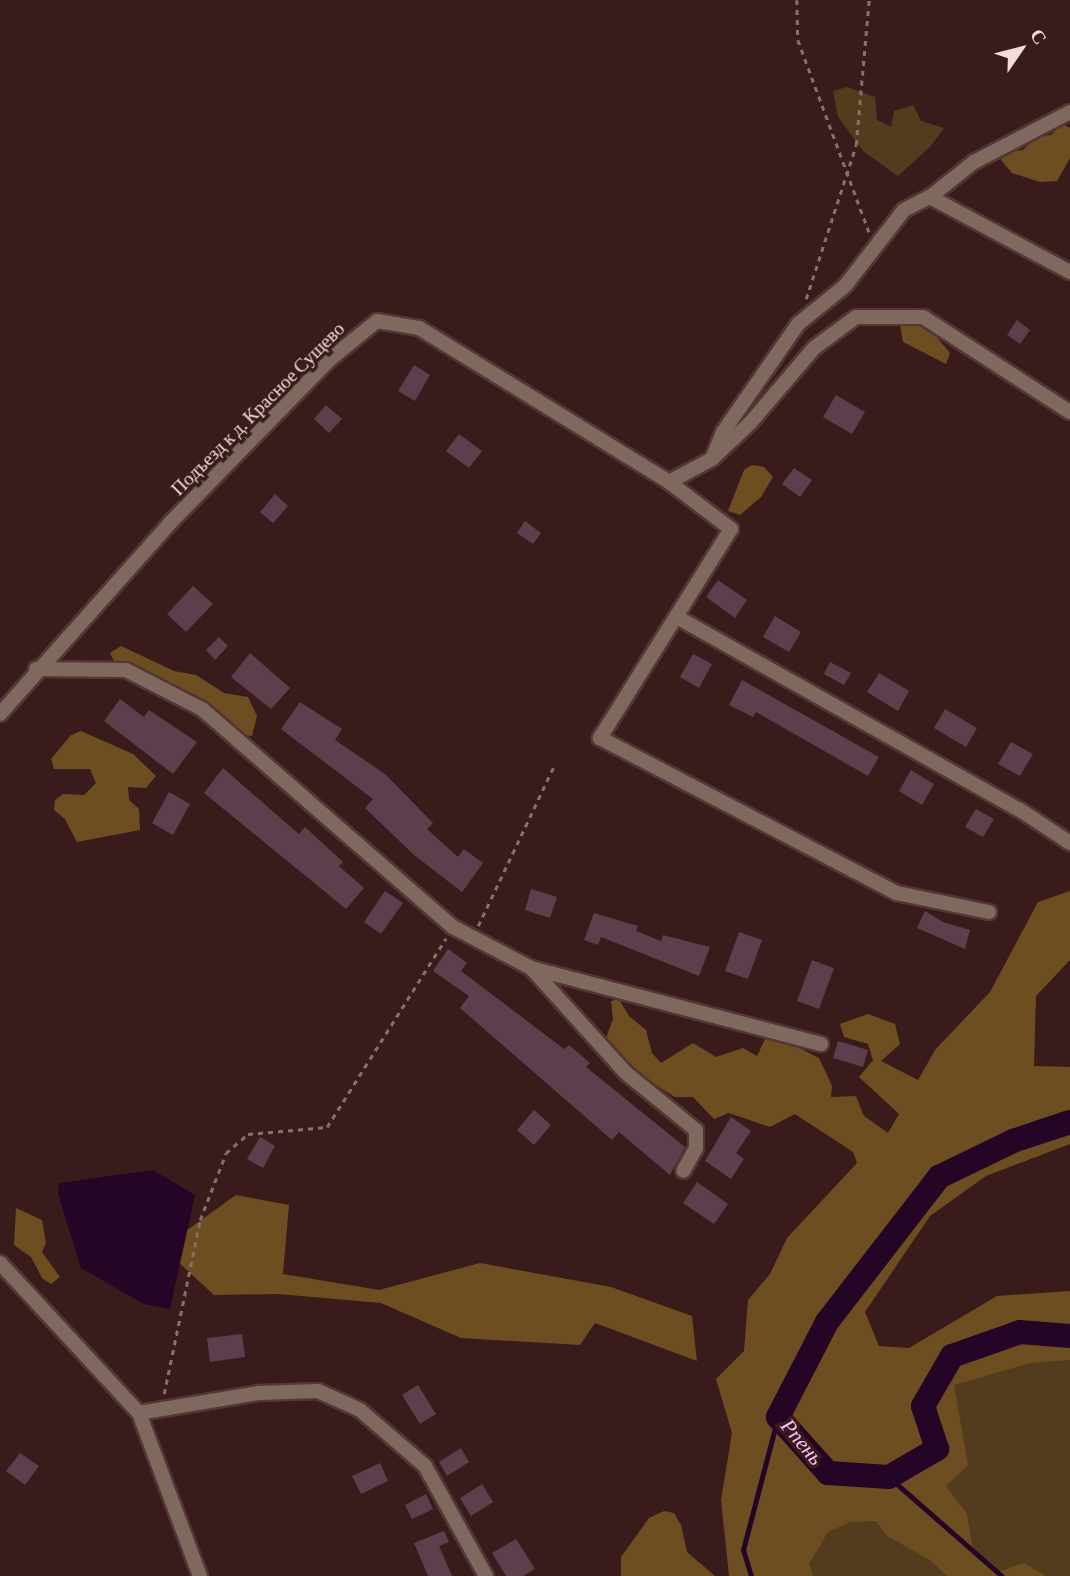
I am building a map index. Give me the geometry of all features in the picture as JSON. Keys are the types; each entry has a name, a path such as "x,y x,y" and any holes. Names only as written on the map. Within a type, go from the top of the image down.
{"street":[{"path":"712,459 723,432 798,324 845,286 904,210 930,197 974,162 1070,112"},
{"path":"930,197 1070,272"},
{"path":"989,912 897,893 600,738 731,530 669,482 712,459 751,422 814,348 856,317 883,314 923,317 1070,412"},
{"name":"Подъезд к д. Красное Сущево","path":"0,714 36,669 320,370 377,321 419,328 669,482"},
{"path":"677,617 1020,810 1070,844"},
{"path":"36,669 126,670 202,709 459,930 531,968 821,1044"},
{"path":"531,968 626,1073 696,1130 696,1148 683,1171"},
{"path":"0,1263 139,1413 200,1576"},
{"path":"139,1413 260,1393 318,1391 360,1410 425,1466 486,1576"}],"path":[{"path":"797,0 798,40 875,248"},
{"path":"798,324 846,174 861,108 869,0"},
{"path":"161,1408 200,1220 226,1153 248,1134 327,1127 459,930 481,924 491,891 555,764"}],"shaded area":[{"path":"847,87 875,97 877,120 891,127 894,111 913,105 921,121 944,128 930,147 898,176 863,151 838,117 833,91"},
{"path":"1062,124 1070,128 1070,158 1057,181 1040,182 1012,173 1001,160 1003,153 1023,150 1035,137 1051,135"},
{"path":"899,318 923,321 950,353 946,364 903,342"},
{"path":"752,465 764,467 773,477 761,497 740,515 728,511 744,470"},
{"path":"121,646 174,671 196,675 224,693 248,697 257,716 252,736 243,735 207,704 174,686 115,663 110,653"},
{"path":"81,731 133,754 156,776 146,788 128,787 129,800 139,809 140,830 77,842 65,819 54,810 55,800 63,794 84,795 96,783 90,769 54,769 51,759 71,735"},
{"path":"1070,891 1070,960 1036,996 1034,1066 1070,1067 1070,1144 986,1176 930,1216 865,1312 879,1346 909,1348 997,1296 1070,1291 1070,1360 1030,1363 954,1385 968,1465 946,1486 967,1514 973,1551 998,1572 1024,1563 1045,1576 947,1576 930,1560 887,1536 876,1521 850,1522 828,1532 809,1564 813,1576 729,1576 721,1500 732,1433 716,1379 744,1351 748,1300 770,1274 787,1238 857,1163 853,1152 795,1114 770,1127 729,1113 714,1119 693,1097 675,1097 635,1072 606,1038 613,1019 611,1001 619,999 629,1016 646,1030 652,1053 661,1063 693,1043 716,1057 743,1048 757,1056 766,1037 776,1036 819,1058 832,1086 831,1097 856,1096 864,1116 888,1133 899,1114 859,1077 873,1060 868,1044 844,1037 840,1024 868,1014 895,1024 900,1044 881,1061 918,1080 935,1050 990,992 1038,902"},
{"path":"153,1170 195,1195 170,1309 144,1304 81,1268 58,1194 59,1183"},
{"path":"236,1195 289,1205 283,1274 379,1290 480,1263 611,1287 692,1316 697,1361 595,1323 580,1345 461,1338 381,1303 278,1294 214,1295 177,1261 183,1233"},
{"path":"16,1208 42,1220 46,1243 42,1252 60,1277 51,1284 42,1278 31,1257 14,1245"},
{"path":"1070,1343 1070,1576 797,1576 833,1407"},
{"path":"664,1511 674,1513 681,1525 687,1552 715,1576 621,1576 621,1557 649,1518"}],"building":[{"path":"1017,320 1030,330 1020,344 1007,335"},
{"path":"414,365 430,375 415,401 398,391"},
{"path":"836,395 865,412 852,434 823,417"},
{"path":"326,405 342,419 329,433 314,419"},
{"path":"459,434 482,451 469,468 446,451"},
{"path":"794,468 812,480 800,497 782,484"},
{"path":"275,494 288,506 273,523 260,512"},
{"path":"525,521 541,533 533,544 517,533"},
{"path":"718,580 747,600 735,618 706,597"},
{"path":"193,586 213,604 186,632 167,614"},
{"path":"775,616 801,632 789,652 763,637"},
{"path":"219,637 228,646 215,660 206,650"},
{"path":"250,653 290,688 271,709 231,677"},
{"path":"693,654 712,664 699,688 680,677"},
{"path":"830,662 851,673 844,685 824,674"},
{"path":"879,673 909,691 898,711 867,692"},
{"path":"742,680 879,757 868,776 756,712 753,717 729,705"},
{"path":"120,699 144,717 149,710 197,742 173,774 104,721"},
{"path":"300,702 342,729 335,740 385,774 433,823 427,829 458,857 464,849 483,863 462,892 414,855 365,808 373,799 281,729"},
{"path":"945,709 977,728 966,747 934,728"},
{"path":"1011,742 1033,754 1020,776 998,764"},
{"path":"223,768 299,834 305,827 343,862 339,866 364,888 346,909 204,793"},
{"path":"911,770 934,784 922,805 899,791"},
{"path":"169,792 190,804 173,835 152,823"},
{"path":"976,809 994,819 983,837 965,827"},
{"path":"531,889 557,897 550,918 525,910"},
{"path":"385,891 403,903 381,934 364,922"},
{"path":"925,911 943,922 970,930 965,949 917,928"},
{"path":"594,913 638,926 636,931 661,941 663,935 710,947 699,976 601,937 598,945 584,940"},
{"path":"739,932 762,940 748,979 725,971"},
{"path":"448,949 467,963 461,971 564,1049 569,1045 590,1063 586,1067 685,1147 670,1175 619,1132 612,1140 460,1008 469,996 433,971"},
{"path":"812,960 834,968 819,1009 797,1001"},
{"path":"838,1041 868,1050 863,1067 833,1058"},
{"path":"534,1110 551,1125 534,1145 517,1130"},
{"path":"731,1117 751,1131 736,1153 744,1159 731,1179 705,1161"},
{"path":"260,1137 275,1146 263,1168 247,1159"},
{"path":"697,1182 728,1204 714,1224 683,1203"},
{"path":"242,1334 245,1357 210,1362 207,1338"},
{"path":"418,1385 436,1414 420,1424 402,1395"},
{"path":"461,1448 469,1462 447,1476 439,1462"},
{"path":"20,1453 39,1466 25,1485 6,1471"},
{"path":"380,1463 388,1481 361,1494 352,1476"},
{"path":"482,1484 493,1502 471,1516 460,1498"},
{"path":"426,1494 433,1509 412,1519 405,1505"},
{"path":"444,1531 449,1542 439,1546 452,1576 428,1576 414,1543"},
{"path":"516,1539 535,1569 523,1576 506,1576 492,1553"}],"waterway":[{"name":"Рпень","path":"1070,1122 1013,1141 939,1177 827,1322 778,1417 828,1473 889,1477 937,1449 923,1406 952,1356 1020,1332 1070,1336"},
{"path":"751,1576 743,1550 778,1417"},
{"path":"889,1477 1002,1576"}]}
